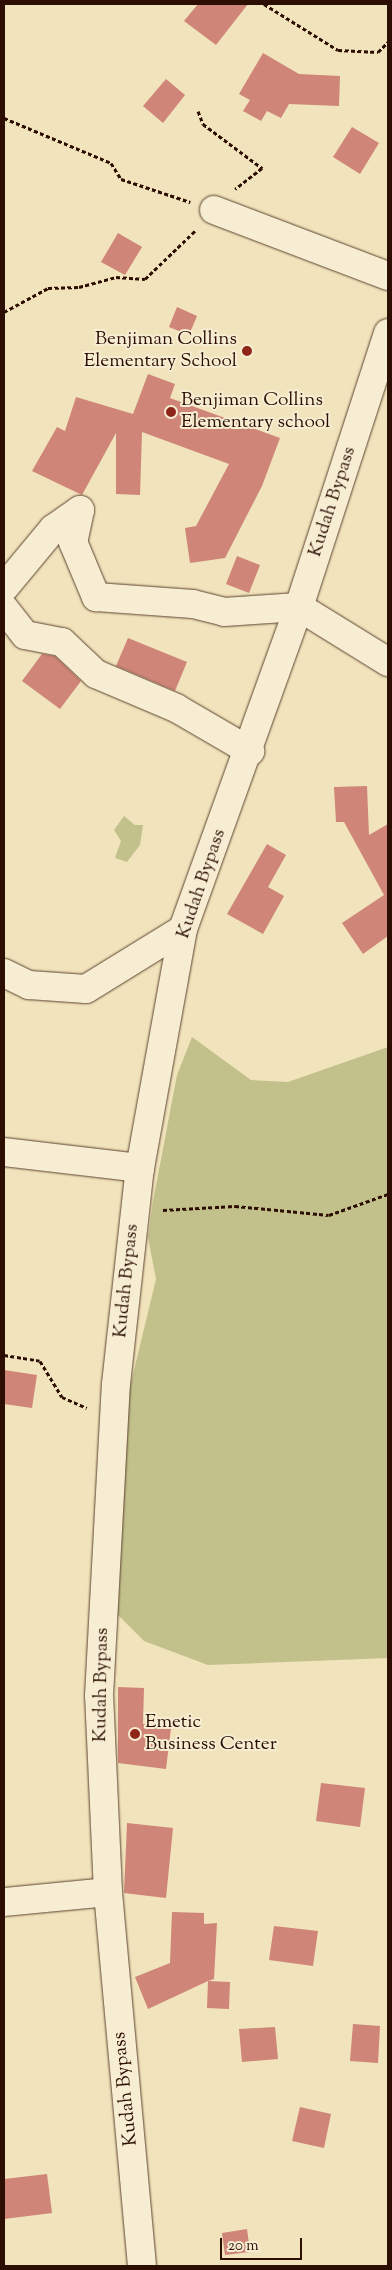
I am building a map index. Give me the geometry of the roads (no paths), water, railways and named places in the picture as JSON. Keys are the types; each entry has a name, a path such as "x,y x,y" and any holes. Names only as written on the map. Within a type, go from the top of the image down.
{"street":[{"path":"214,210 388,276"},
{"name":"Kudah Bypass","path":"142,2266 108,1892 99,1696 114,1419 140,1168 183,929 250,751 388,332"},
{"path":"4,588 53,530 80,510 73,542 96,596 193,604 224,612 299,607 388,662"},
{"path":"4,608 25,635 62,642 96,674 176,708 250,751"},
{"path":"4,973 29,985 86,989 183,929"},
{"path":"4,1152 140,1168"},
{"path":"4,1902 108,1892"}],"place":[{"name":"Benjiman Collins Elementary School","path":"247,351"},
{"name":"Benjiman Collins Elementary school","path":"171,412"},
{"name":"Emetic Business Center","path":"135,1734"}]}
